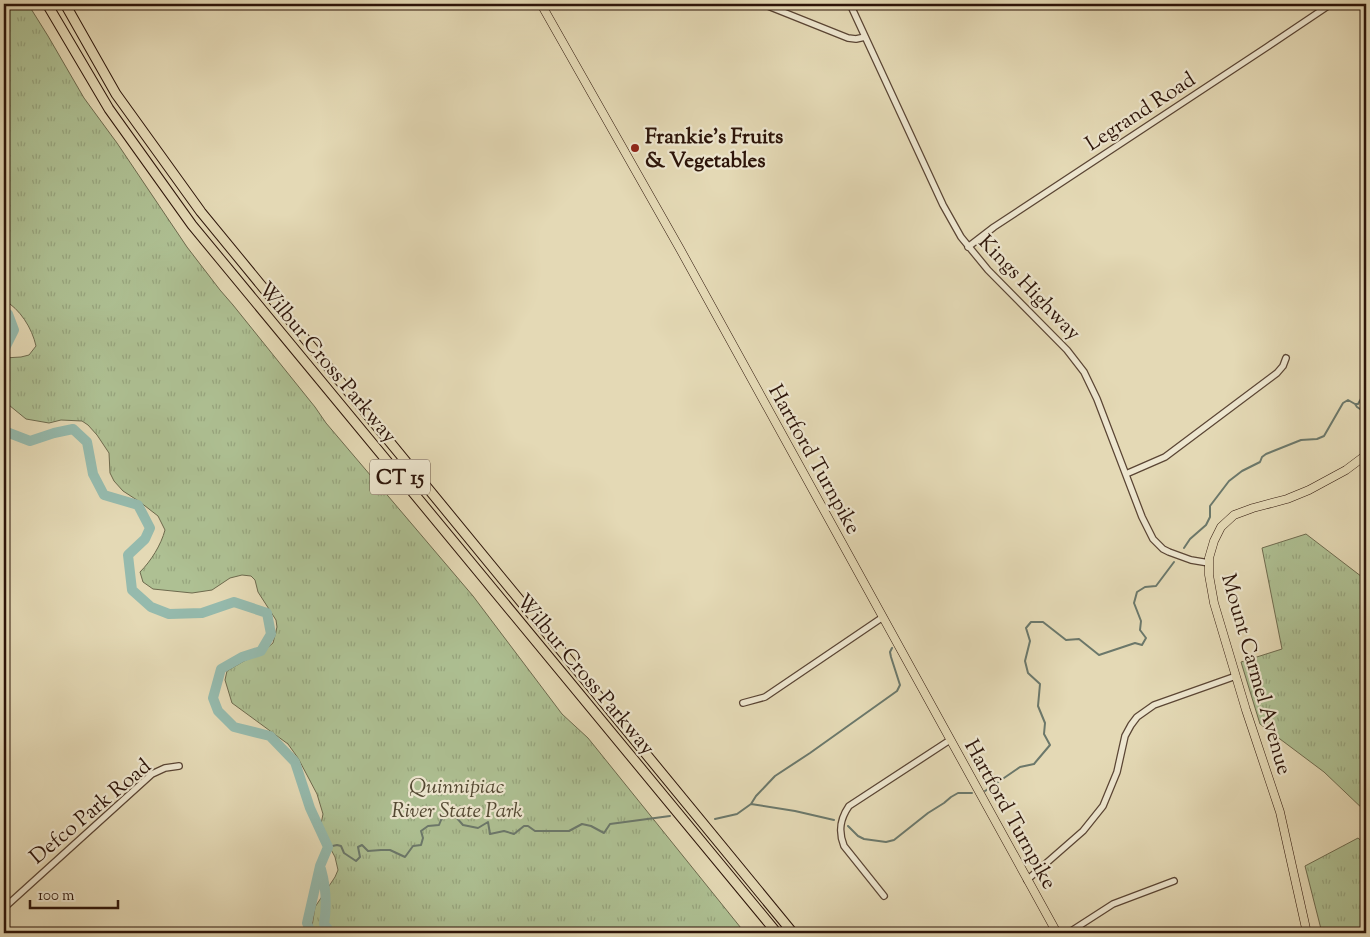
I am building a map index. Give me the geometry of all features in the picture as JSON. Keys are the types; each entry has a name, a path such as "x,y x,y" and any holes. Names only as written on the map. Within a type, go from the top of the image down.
{"highway":[{"name":"Wilbur Cross Parkway","path":"47,4 109,109 192,225 777,933"},
{"name":"Wilbur Cross Parkway","path":"65,4 116,94 201,212 793,933"}],"main road":[{"name":"Hartford Turnpike","path":"540,4 680,249 1057,933"},
{"name":"Mount Carmel Avenue","path":"1307,933 1291,854 1280,812 1214,603 1208,563 1218,532 1229,519 1242,511 1281,501 1304,492 1346,470 1366,455"}],"street":[{"path":"763,4 848,38 865,37"},
{"name":"Kings Highway","path":"850,4 955,228 968,247 988,270 1064,346 1080,366 1093,388 1146,526 1156,542 1175,555 1208,563"},
{"name":"Legrand Road","path":"968,247 994,227 1331,4"},
{"path":"1126,474 1165,458 1277,372 1283,366 1286,358"},
{"path":"743,703 765,697 883,617"},
{"path":"1027,880 1084,831 1103,806 1117,772 1125,736 1137,717 1154,705 1236,676"},
{"path":"884,896 844,846 840,829 843,815 849,806 950,740"},
{"name":"Defco Park Road","path":"4,908 152,774 165,768 179,766"},
{"path":"1068,933 1113,904 1174,881"}],"green space":[{"name":"Quinnipiac River State Park","path":"4,4 28,4 84,98 117,143 187,247 220,290 326,423 473,596 562,714 588,738 745,933 311,933 315,907 338,870 335,857 320,829 323,814 317,794 298,758 288,744 232,703 225,680 227,671 261,653 273,643 277,627 276,620 258,592 255,580 251,576 242,575 230,578 212,590 192,593 153,589 143,582 140,572 155,552 165,530 158,516 123,491 114,481 110,473 109,453 97,435 82,421 61,420 49,423 26,419 4,401 4,358 29,355 36,346 32,332 24,320 15,308 4,300"},
{"path":"1306,534 1366,580 1366,812 1324,772 1260,724 1241,662 1282,649 1262,548"},
{"path":"1358,838 1366,845 1366,933 1322,933 1305,866"}],"waterway":[{"path":"4,311 8,314 14,330 4,350"},
{"path":"1366,359 1363,373 1366,387"},
{"path":"1184,548 1190,539 1206,525 1210,517 1210,506 1229,481 1242,471 1260,462 1266,454 1301,440 1317,439 1324,436 1343,403 1348,400 1358,404 1366,390"},
{"path":"1355,404 1366,413"},
{"path":"4,431 30,441 73,429 87,442 93,474 104,495 138,505 150,528 145,539 128,555 132,590 151,607 169,614 202,613 234,602 267,613 271,634 261,651 242,657 221,669 213,698 218,711 234,727 270,736 295,762 310,808 328,847 320,866 307,923 311,933"},
{"path":"985,791 1020,767 1034,764 1050,745 1044,734 1045,723 1038,706 1040,684 1028,673 1025,661 1030,641 1026,628 1031,622 1043,622 1066,640 1079,639 1099,655 1135,643 1142,645 1146,638 1140,630 1141,621 1134,603 1137,592 1145,587 1156,586 1174,562"},
{"path":"751,804 775,776 897,691 900,685 891,657 890,652 892,648"},
{"path":"848,826 864,839 886,842 894,840 951,797 958,793 972,793"},
{"path":"715,819 737,814 751,804 834,820"},
{"path":"328,847 341,846 344,853 356,861 360,857 358,847 362,845 368,851 390,850 405,857 413,846 421,845 423,838 421,831 428,826 439,825 441,820 448,814 455,816 463,825 478,828 488,822 490,834 504,831 514,834 524,826 528,826 535,831 569,831 582,824 591,826 604,833 610,824 670,816"},
{"path":"321,869 326,896 324,924 331,933"}],"place":[{"name":"Frankie's Fruits & Vegetables","path":"635,148"}]}
